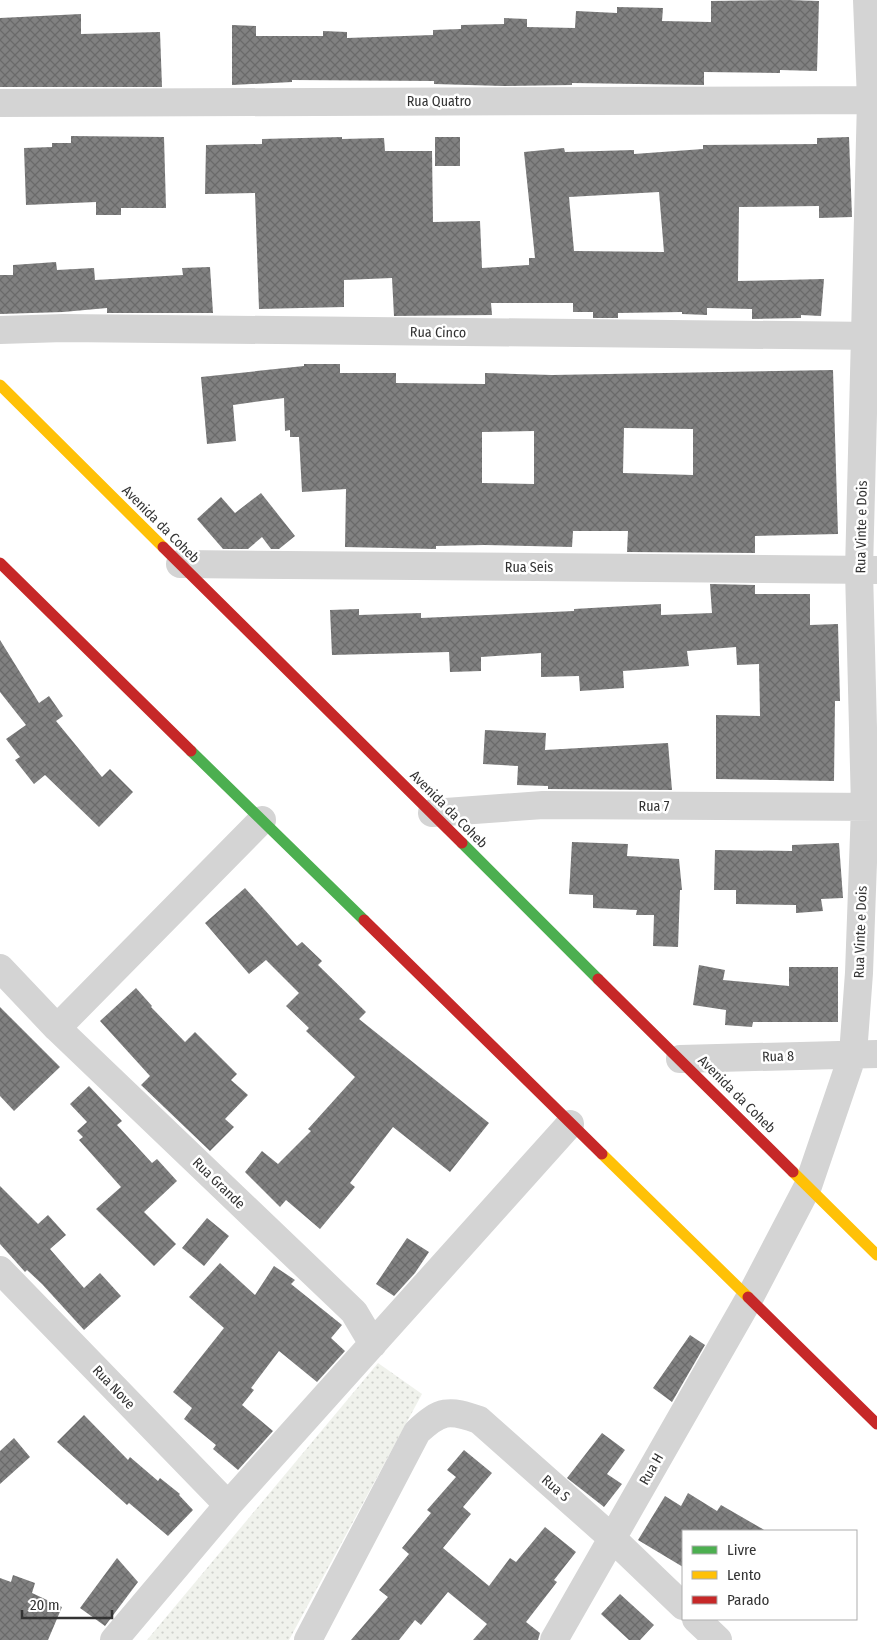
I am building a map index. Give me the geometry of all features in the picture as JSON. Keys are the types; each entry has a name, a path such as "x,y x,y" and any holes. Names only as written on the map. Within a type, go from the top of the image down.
{"main road":[{"name":"Avenida da Coheb","path":"0,386 877,1254"},
{"path":"0,563 877,1424"}],"street":[{"name":"Rua Vinte e Dois","path":"808,1186 865,1054 859,973 871,807 868,570 874,100 867,0"},
{"name":"Rua Quatro","path":"0,102 874,100"},
{"name":"Rua Cinco","path":"0,330 64,328 871,336"},
{"name":"Rua Seis","path":"180,564 868,570"},
{"name":"Rua 7","path":"432,813 543,805 871,807"},
{"path":"0,968 57,1028 262,820"},
{"name":"Rua Grande","path":"57,1028 354,1312 373,1344"},
{"name":"Rua 8","path":"680,1059 865,1054"},
{"path":"114,1640 228,1505 570,1124"},
{"name":"Rua H","path":"554,1640 749,1299 808,1186"},
{"name":"Rua Nove","path":"0,1270 228,1505"},
{"name":"Rua S","path":"319,1635 417,1432 441,1413 460,1413 479,1420 612,1538 682,1605"},
{"path":"697,1620 718,1640"}],"shaded area":[{"path":"378,1363 422,1394 289,1640 147,1640"}],"building":[{"path":"711,1 819,1 817,71 780,70 780,73 704,72 704,85 572,83 572,85 503,86 434,84 434,81 292,80 292,82 232,85 232,25 256,26 256,36 323,36 323,31 347,32 347,38 433,35 433,30 461,29 461,25 504,24 504,18 527,19 527,27 575,28 576,11 617,13 617,7 663,8 662,21 711,22"},
{"path":"81,14 81,34 160,32 162,87 0,87 0,18"},
{"path":"71,136 164,137 166,208 121,208 121,215 96,215 96,202 26,205 24,148 52,147 52,143 71,143"},
{"path":"435,137 460,137 460,166 435,166"},
{"path":"849,137 852,217 819,218 819,206 739,207 738,281 824,279 821,316 801,315 801,318 752,319 752,309 707,308 707,315 682,314 682,312 618,313 618,318 593,318 593,312 573,312 573,303 491,303 492,315 394,316 392,278 344,280 344,307 259,309 255,193 205,194 206,145 262,144 262,139 384,138 385,151 432,151 433,222 480,221 482,268 529,265 529,258 535,258 524,152 564,148 565,152 634,150 634,154 703,149 703,145 817,144 817,138","holes":["659,192 664,252 574,251 569,197"]},
{"path":"56,262 57,270 94,268 95,280 183,275 182,268 210,267 213,313 107,313 107,308 63,312 0,314 0,275 13,275 13,265"},
{"path":"304,364 340,364 340,373 396,373 396,383 485,384 485,373 552,375 833,370 838,534 755,536 755,553 627,552 628,531 573,531 572,547 484,545 436,546 436,549 345,547 346,489 302,492 299,437 290,437 290,430 285,431 284,398 233,405 236,441 207,444 201,377 304,366","holes":["624,428 693,429 693,475 623,473","534,431 534,484 482,483 482,432"]},
{"path":"261,493 295,536 279,549 271,549 262,537 248,549 223,549 197,519 221,497 235,513"},
{"path":"710,584 755,585 755,594 810,594 810,625 838,624 840,701 835,701 834,781 716,779 716,715 760,716 759,664 737,665 736,647 687,651 689,666 623,671 624,688 580,691 579,676 541,677 541,653 481,657 481,671 450,672 449,652 332,655 330,610 359,609 359,615 421,613 421,618 574,611 574,609 661,604 661,615 712,613"},
{"path":"0,640 39,703 49,696 63,716 56,721 102,777 110,769 133,792 99,827 45,775 34,784 15,760 20,757 6,739 26,725 0,692"},
{"path":"485,730 546,733 545,750 668,743 672,790 548,789 548,786 517,785 518,766 483,764"},
{"path":"572,842 628,844 627,856 679,859 682,890 680,890 678,947 653,946 654,915 636,915 637,910 593,908 593,895 569,894"},
{"path":"839,843 843,898 821,899 823,911 796,913 796,905 736,904 736,890 714,890 715,850 792,851 792,845"},
{"path":"245,888 297,946 302,942 322,961 318,965 366,1012 359,1019 489,1123 450,1172 393,1127 350,1183 355,1187 320,1229 286,1200 280,1207 245,1172 262,1151 278,1164 311,1131 308,1129 355,1077 306,1031 309,1028 286,1006 299,993 266,960 249,974 205,923"},
{"path":"699,965 725,970 723,980 789,986 789,967 838,967 838,1022 753,1022 752,1027 725,1025 726,1010 693,1005"},
{"path":"136,988 151,1007 185,1042 195,1032 237,1074 231,1080 248,1095 225,1119 234,1127 210,1151 141,1085 150,1076 100,1021"},
{"path":"0,1007 60,1067 14,1111 0,1096"},
{"path":"89,1086 122,1121 117,1125 152,1163 157,1159 177,1181 144,1212 176,1244 154,1266 96,1209 121,1187 79,1140 83,1137 77,1131 87,1122 70,1104"},
{"path":"0,1186 38,1224 48,1215 66,1235 50,1249 84,1288 100,1273 121,1296 84,1330 42,1284 27,1270 25,1272 0,1244"},
{"path":"207,1218 229,1236 204,1266 182,1248"},
{"path":"407,1238 429,1252 415,1273 394,1296 376,1284"},
{"path":"220,1263 255,1295 274,1266 295,1280 291,1284 342,1325 331,1338 345,1351 317,1382 279,1351 251,1388 254,1390 242,1405 273,1431 238,1470 213,1449 216,1445 184,1419 192,1408 173,1392 224,1328 189,1297"},
{"path":"690,1335 705,1345 672,1402 653,1388"},
{"path":"84,1415 128,1460 130,1457 158,1481 160,1478 180,1494 193,1510 168,1536 129,1503 127,1505 57,1442"},
{"path":"602,1433 625,1450 607,1474 622,1484 604,1507 567,1478"},
{"path":"14,1438 30,1457 0,1484 0,1451"},
{"path":"464,1450 492,1473 463,1507 471,1514 443,1548 489,1586 510,1558 516,1562 545,1527 576,1552 554,1580 557,1582 526,1622 540,1633 538,1640 473,1640 487,1624 448,1592 421,1625 415,1620 399,1640 351,1640 388,1597 379,1590 409,1554 402,1548 431,1513 427,1510 456,1477 447,1470"},
{"path":"688,1493 717,1511 721,1505 764,1530 682,1530 682,1566 638,1540 665,1496 681,1506"},
{"path":"117,1558 138,1582 105,1626 80,1608"},
{"path":"13,1575 35,1583 32,1593 62,1607 48,1640 0,1640 0,1578 11,1582"},
{"path":"620,1594 654,1625 640,1640 629,1640 601,1614"}],"traffic: fast":[{"path":"191,751 364,920"},
{"path":"462,843 598,979"}],"traffic: slow":[{"path":"0,385 163,547"},
{"path":"602,1154 748,1297"},
{"path":"793,1172 877,1255"}],"traffic: jam":[{"path":"163,547 462,843"},
{"path":"0,563 191,751"},
{"path":"364,920 602,1154"},
{"path":"598,979 793,1172"},
{"path":"748,1297 877,1424"}]}
